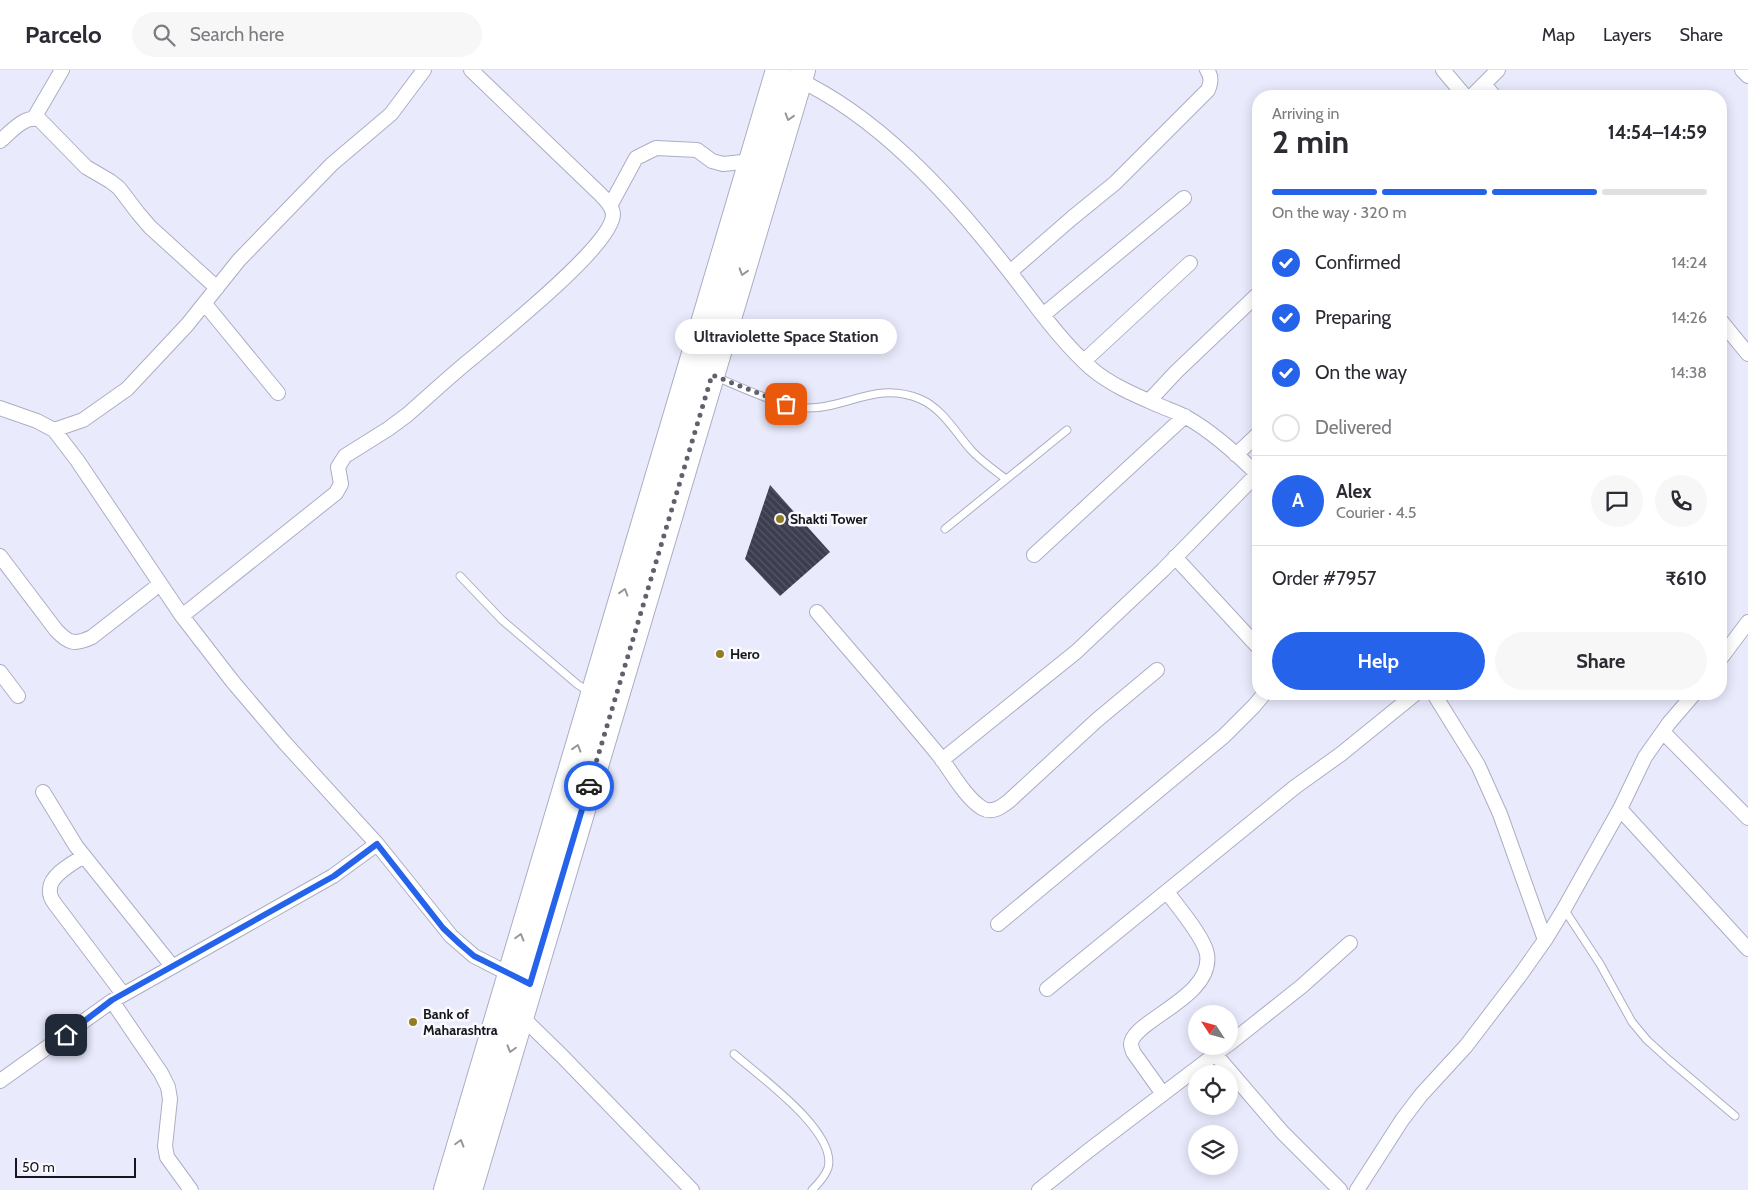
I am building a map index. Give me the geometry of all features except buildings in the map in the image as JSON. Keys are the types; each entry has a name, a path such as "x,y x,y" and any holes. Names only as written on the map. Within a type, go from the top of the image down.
{"highway":[{"path":"446,1190 520,979 603,701 778,70"},
{"path":"603,701 712,375 802,75"},
{"path":"470,1190 521,1016 520,979"}],"street":[{"path":"34,118 62,70"},
{"path":"182,616 336,493 341,484 338,466 345,456 388,430 407,415 567,276 600,239 612,220 613,214 610,206 585,179 470,70"},
{"path":"778,70 802,75 822,92 892,143 929,178 965,216 1070,349 1094,370 1119,387 1185,416 1220,440 1252,470"},
{"path":"1010,272 1115,183 1188,111 1208,90 1211,75 1207,70"},
{"path":"1443,70 1460,90"},
{"path":"1478,90 1498,70"},
{"path":"1742,70 1748,76"},
{"path":"54,430 83,420 127,389 206,304 239,260 268,228 332,164 391,114 417,72"},
{"path":"1484,84 1489,90"},
{"path":"0,141 28,119 34,118 46,125 86,167 119,188 150,227 217,288"},
{"path":"610,206 636,158 656,148 697,150 712,161 723,164 752,161"},
{"path":"1043,315 1184,198"},
{"path":"1084,361 1190,263"},
{"path":"1149,401 1176,372 1252,300"},
{"path":"206,304 278,393"},
{"path":"1727,328 1748,354"},
{"path":"0,408 37,421 54,430 77,460 182,616 233,682 278,735 377,844 451,936 474,956 520,979"},
{"path":"1034,555 1185,416"},
{"path":"1236,455 1252,440"},
{"path":"942,760 1076,652 1252,481"},
{"path":"0,556 56,630 64,639 71,642 81,643 92,637 160,584"},
{"path":"1175,557 1252,640"},
{"path":"816,612 942,760 976,804 983,809 991,811 999,809 1097,720 1157,670"},
{"path":"1727,650 1748,622"},
{"path":"0,672 18,696"},
{"path":"998,924 1224,736 1259,700"},
{"path":"1047,989 1279,799 1341,754 1408,700"},
{"path":"1438,700 1478,765 1527,887 1545,940"},
{"path":"1357,1190 1402,1120 1421,1095 1466,1046 1545,940 1620,809 1644,757 1686,700"},
{"path":"1663,732 1748,818"},
{"path":"43,792 84,856 172,966"},
{"path":"1620,809 1748,949"},
{"path":"0,1081 117,997 334,876 377,844"},
{"path":"84,856 52,881 49,888 50,896 117,997 162,1074 168,1087 170,1100 165,1140 167,1157 191,1190"},
{"path":"1163,1094 1133,1052 1130,1046 1132,1039 1138,1032 1197,985 1203,976 1207,954 1203,944 1167,892"},
{"path":"1238,1036 1302,986 1350,943"},
{"path":"521,1016 569,1062 692,1190"},
{"path":"1039,1190 1088,1150 1214,1055"},
{"path":"1228,1055 1283,1133 1340,1190"}],"lane":[{"path":"712,375 786,404 806,408 820,407 870,394 886,392 904,394 921,400 934,408 972,452 1006,480"},
{"path":"945,529 1067,430"},
{"path":"460,576 502,620 577,684 603,701"},
{"path":"1564,909 1600,964 1632,1022 1647,1040 1734,1116"},
{"path":"734,1054 790,1102 810,1122 823,1140 828,1154 828,1168 812,1190"}],"way so far":[{"path":"589,786 712,375 786,404"}],"place":[{"name":"Ultraviolette Space Station","path":"786,404"},
{"name":"Shakti Tower","path":"780,519"},
{"name":"Hero","path":"720,654"},
{"name":"Bank of Maharashtra","path":"413,1022"}],"route":[{"path":"66,1035 112,1000 334,876 377,844 451,936 474,956 530,984 589,786"}]}
